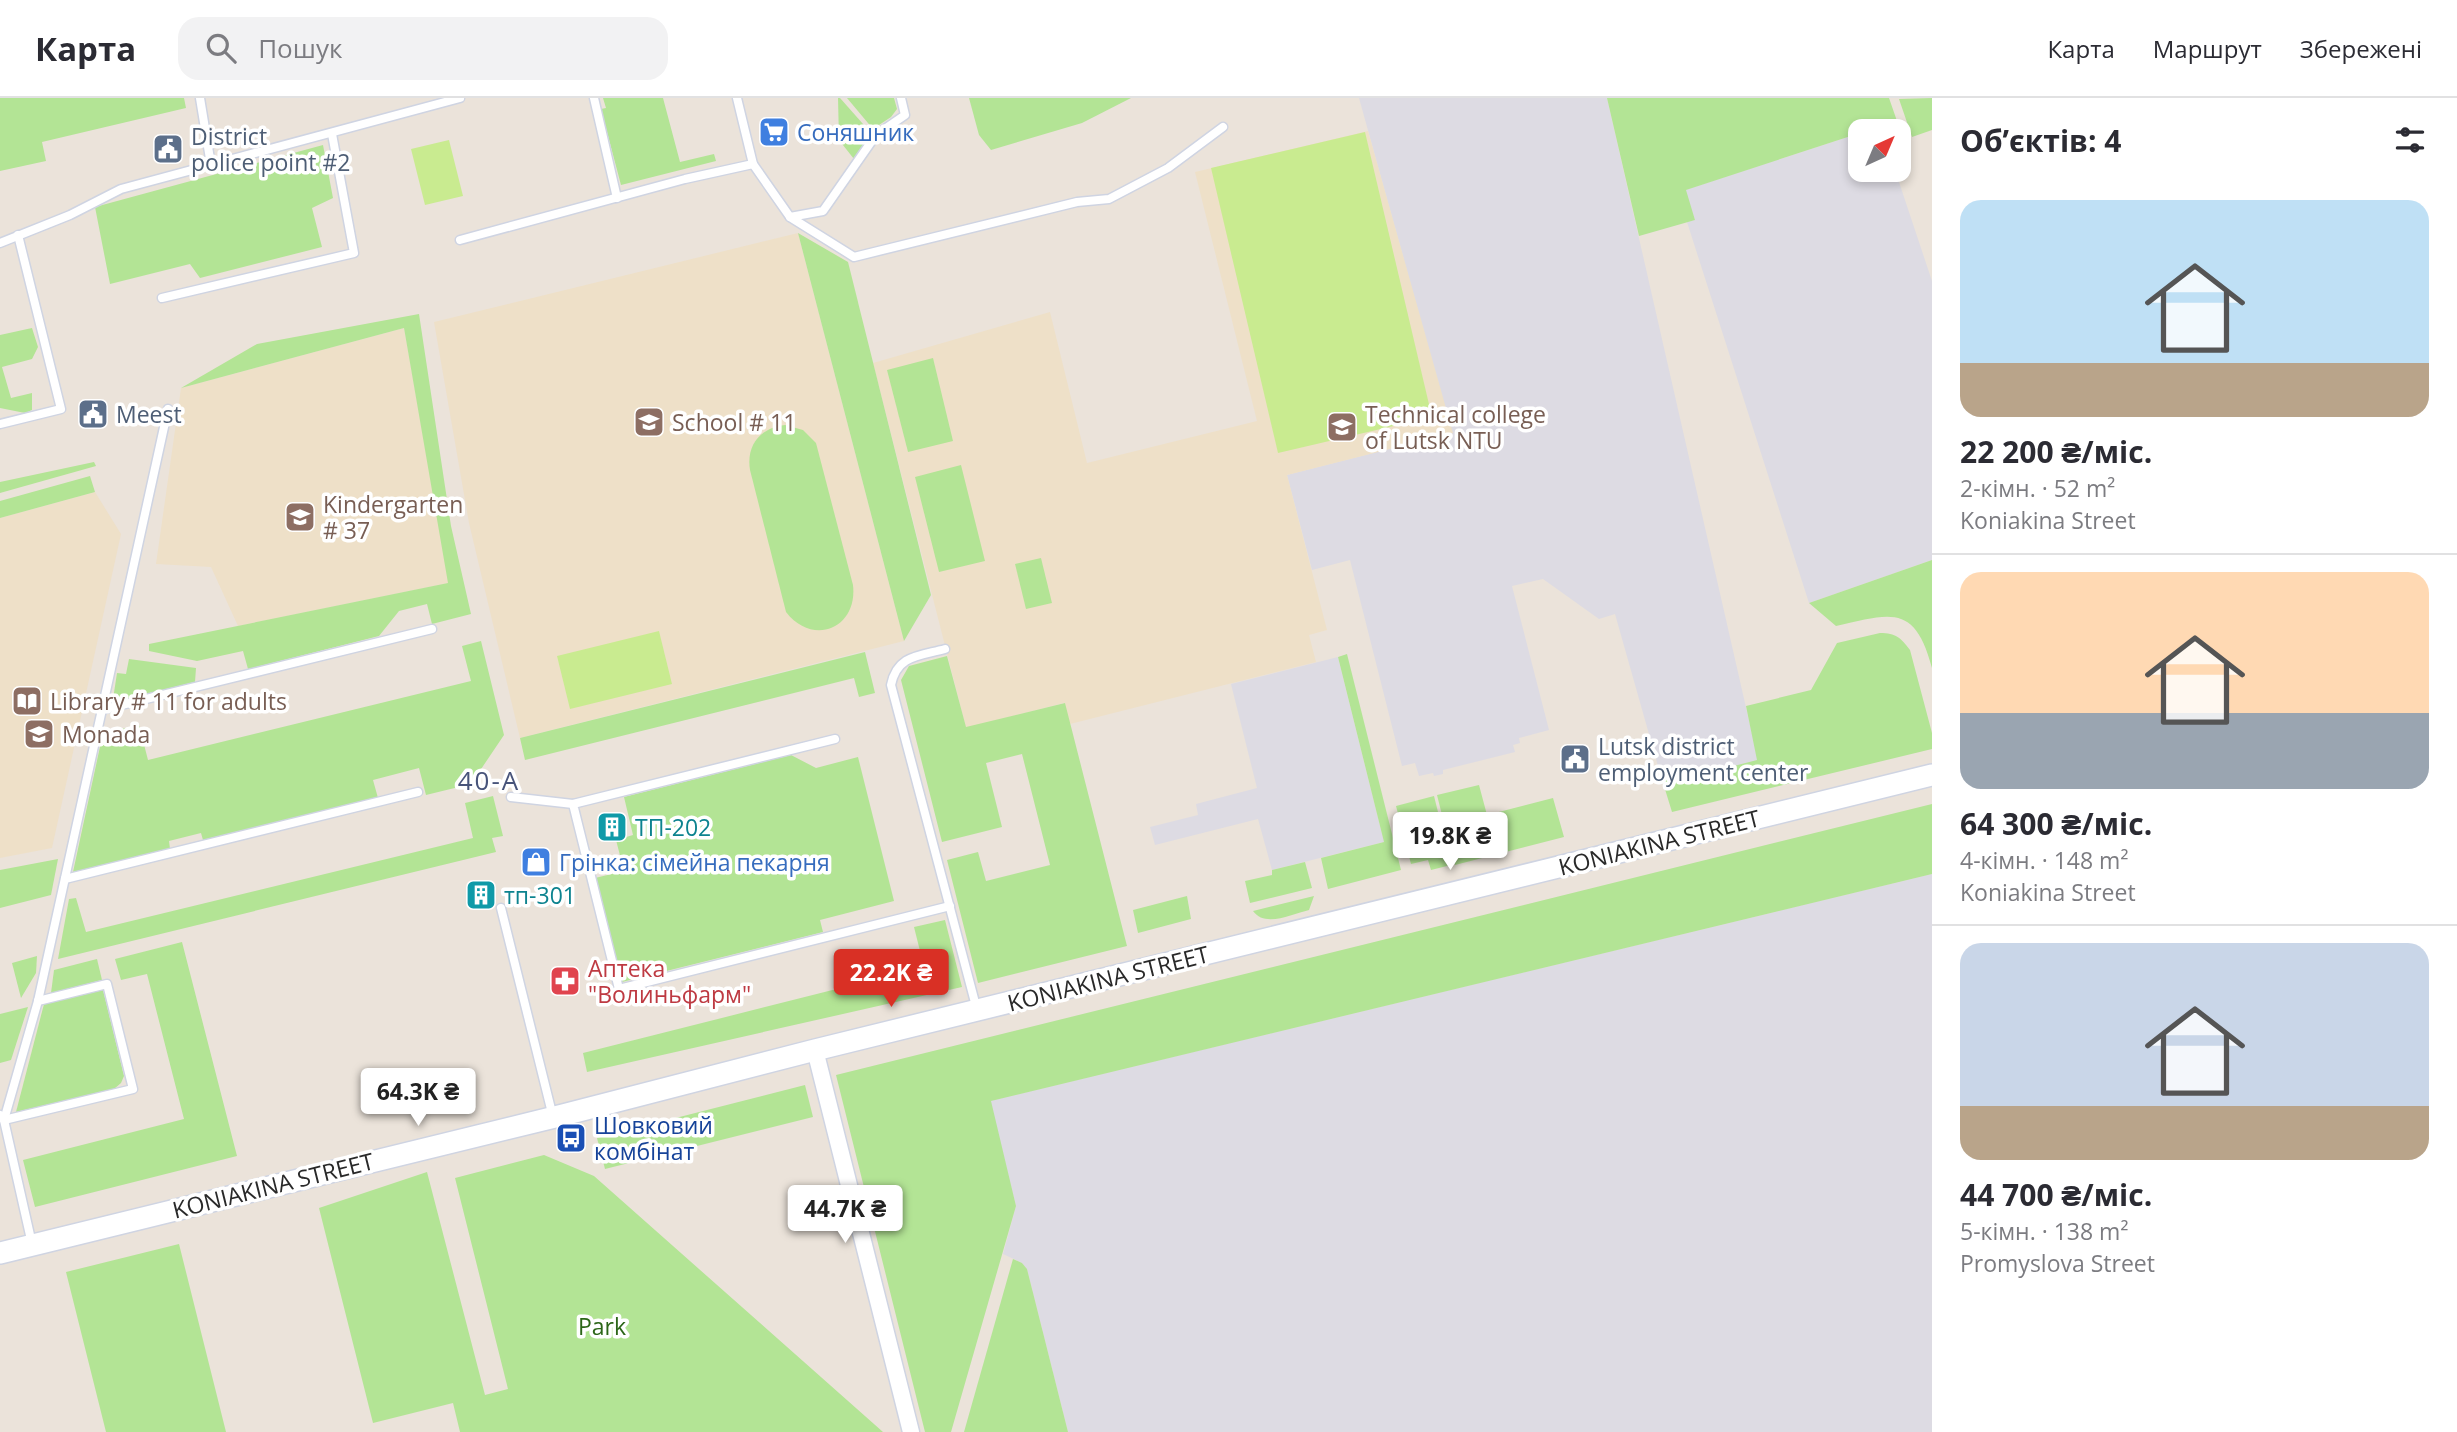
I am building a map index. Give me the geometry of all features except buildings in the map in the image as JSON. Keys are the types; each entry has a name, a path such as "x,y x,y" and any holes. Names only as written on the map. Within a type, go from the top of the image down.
{"street":[{"name":"KONIAKINA STREET","path":"0,1253 1932,775"},
{"path":"815,1050 911,1432"}],"lane":[{"path":"200,98 211,165"},
{"path":"0,243 70,215 121,189 460,98"},
{"path":"594,98 617,198"},
{"path":"737,98 753,164 790,217 854,257 1077,202 1109,199 1168,168 1223,127"},
{"path":"790,217 823,211 876,135 905,115 901,98"},
{"path":"162,298 354,253 331,134"},
{"path":"460,240 753,164"},
{"path":"0,424 61,409 18,235"},
{"path":"32,1244 2,1117 38,1001 168,409"},
{"path":"101,710 432,628"},
{"path":"945,649 903,661 894,671 891,685 977,1010"},
{"path":"511,796 573,804 835,739"},
{"path":"65,878 418,792"},
{"path":"573,804 619,989 950,906"},
{"path":"501,908 553,1117"},
{"path":"2,1117 133,1089 107,984 38,1001"}],"shaded area":[{"path":"1359,98 1607,98 1758,760 1679,781 1672,769 1660,773 1615,614 1599,619 1543,579 1512,586 1549,730 1519,738 1520,743 1513,745 1515,752 1443,770 1443,774 1419,776 1415,763 1402,766 1350,560 1312,570 1287,475 1452,433"},
{"name":"Technical college of Lutsk NTU","path":"1368,131 1453,433 1287,475 1327,630 1309,635 1316,662 1070,724 1064,703 966,728 873,363 1050,312 1087,463 1257,421 1195,172"},
{"path":"1848,137 1848,182 1899,182 1932,281 1932,560 1809,603 1687,222 1695,220 1685,190"},
{"name":"School # 11","path":"798,233 904,641 520,738 469,523 434,322"},
{"name":"Kindergarten # 37","path":"404,328 449,583 238,626 211,567 156,564 181,388"},
{"name":"Monada","path":"95,492 121,534 52,848 0,858 0,518"},
{"path":"1338,657 1384,842 1272,870 1258,819 1155,845 1150,827 1198,815 1196,804 1257,788 1231,684"},
{"path":"1932,874 1932,1432 1068,1432 1027,1269 1022,1263 1003,1254 1016,1206 990,1101"}],"green space":[{"path":"0,98 184,98 186,108 42,142 46,161 0,171"},
{"path":"603,98 663,98 680,162 714,154 716,161 621,185 601,109 606,108"},
{"path":"838,98 871,133 854,159 839,140"},
{"path":"847,98 894,98 897,109 891,117 873,129"},
{"path":"969,98 1131,98 1082,123 991,150 979,135"},
{"path":"1607,98 1889,98 1896,119 1848,119 1848,137 1686,190 1695,220 1639,236"},
{"path":"1932,98 1932,130 1912,137 1911,119 1906,119 1899,99"},
{"path":"1365,132 1432,417 1278,453 1211,168"},
{"path":"449,140 463,196 425,205 411,149"},
{"path":"323,145 333,198 312,208 322,247 200,278 190,264 110,284 95,207"},
{"path":"798,233 848,262 931,595 904,641"},
{"path":"419,314 451,526 471,614 432,624 427,604 399,611 379,636 248,669 243,651 197,661 149,651 149,644 448,583 404,328 181,388 257,344"},
{"path":"32,328 38,347 32,359 2,367 11,398 32,393 32,410 25,413 0,408 0,335"},
{"path":"933,358 953,441 908,452 887,370"},
{"path":"785,425 803,430 816,443 853,585 853,600 848,612 841,622 832,628 809,629 797,623 786,612 750,470 750,453 757,439 768,430"},
{"path":"94,462 96,466 0,493 0,482"},
{"path":"961,465 985,561 939,572 915,477"},
{"path":"90,476 95,492 0,518 0,501"},
{"path":"1041,558 1052,603 1026,609 1015,564"},
{"path":"1932,560 1932,668 1918,633 1909,623 1899,618 1887,617 1836,626 1809,603"},
{"path":"659,631 672,684 570,709 557,656"},
{"path":"1880,633 1898,637 1910,650 1932,733 1932,749 1672,812 1660,773 1672,769 1680,780 1757,760 1746,706 1811,690 1837,643"},
{"path":"481,641 504,735 471,784 426,795 419,768 373,780 378,798 203,840 201,833 169,841 170,849 73,872 101,742 113,731 139,725 148,760 471,681 462,646"},
{"path":"865,652 875,693 859,697 854,678 525,760 520,738"},
{"path":"1347,654 1401,870 1328,889 1321,858 1384,842 1338,657"},
{"path":"947,656 966,727 1065,703 1127,946 978,983 947,860 978,852 986,881 1050,865 1022,754 986,763 1002,827 942,842 901,680 909,666"},
{"path":"129,659 196,668 195,682 121,700 113,699 117,673 126,674"},
{"path":"791,755 816,768 858,757 894,901 820,920 823,932 622,982 595,878 624,871 616,840 633,835 624,797"},
{"path":"1479,785 1487,815 1553,798 1564,837 1455,865 1448,838 1451,837 1448,826 1445,827 1437,795"},
{"path":"493,796 503,836 492,838 496,852 58,959 69,899 76,898 86,932 473,838 465,803"},
{"path":"1434,796 1442,828 1438,830 1441,840 1445,840 1451,865 1431,870 1428,860 1411,864 1396,806"},
{"path":"1932,804 1932,874 991,1101 1016,1206 951,1432 925,1432 836,1075"},
{"path":"58,859 51,895 0,908 0,870"},
{"path":"1305,862 1312,888 1250,903 1245,881 1272,875 1272,870"},
{"path":"1187,896 1191,919 1138,933 1133,910"},
{"path":"1314,896 1309,910 1287,917 1264,919 1253,911"},
{"path":"945,920 962,987 587,1072 583,1053 924,967 914,927"},
{"path":"182,942 237,1156 35,1207 23,1160 184,1119 147,974 121,980 115,959"},
{"path":"37,956 36,973 21,998 12,963"},
{"path":"97,959 102,980 51,993 54,970"},
{"path":"103,990 124,1076 121,1083 114,1089 16,1112 44,1004"},
{"path":"28,1007 11,1060 0,1063 0,1014"},
{"path":"805,1085 813,1117 605,1169 597,1138"},
{"name":"Park","path":"544,1155 594,1176 883,1432 460,1432 453,1403 373,1423 319,1208 427,1172 485,1395 508,1389 455,1178"},
{"path":"179,1244 226,1432 106,1432 66,1272"},
{"path":"1013,1259 1027,1269 1068,1432 964,1432"}],"place":[{"name":"Соняшник","path":"774,132"},
{"name":"District police point #2","path":"168,149"},
{"name":"Meest","path":"93,414"},
{"name":"School # 11","path":"649,422"},
{"name":"Technical college of Lutsk NTU","path":"1342,427"},
{"name":"Kindergarten # 37","path":"300,517"},
{"name":"Library # 11 for adults","path":"27,701"},
{"name":"Monada","path":"39,734"},
{"name":"Lutsk district employment center","path":"1575,759"},
{"name":"ТП-202","path":"612,827"},
{"name":"Грінка: сімейна пекарня","path":"536,862"},
{"name":"тп-301","path":"481,895"},
{"name":"Аптека \"Волиньфарм\"","path":"565,981"},
{"name":"Шовковий комбінат","path":"571,1138"}],"district":[{"name":"40-А","path":"489,780"}]}
